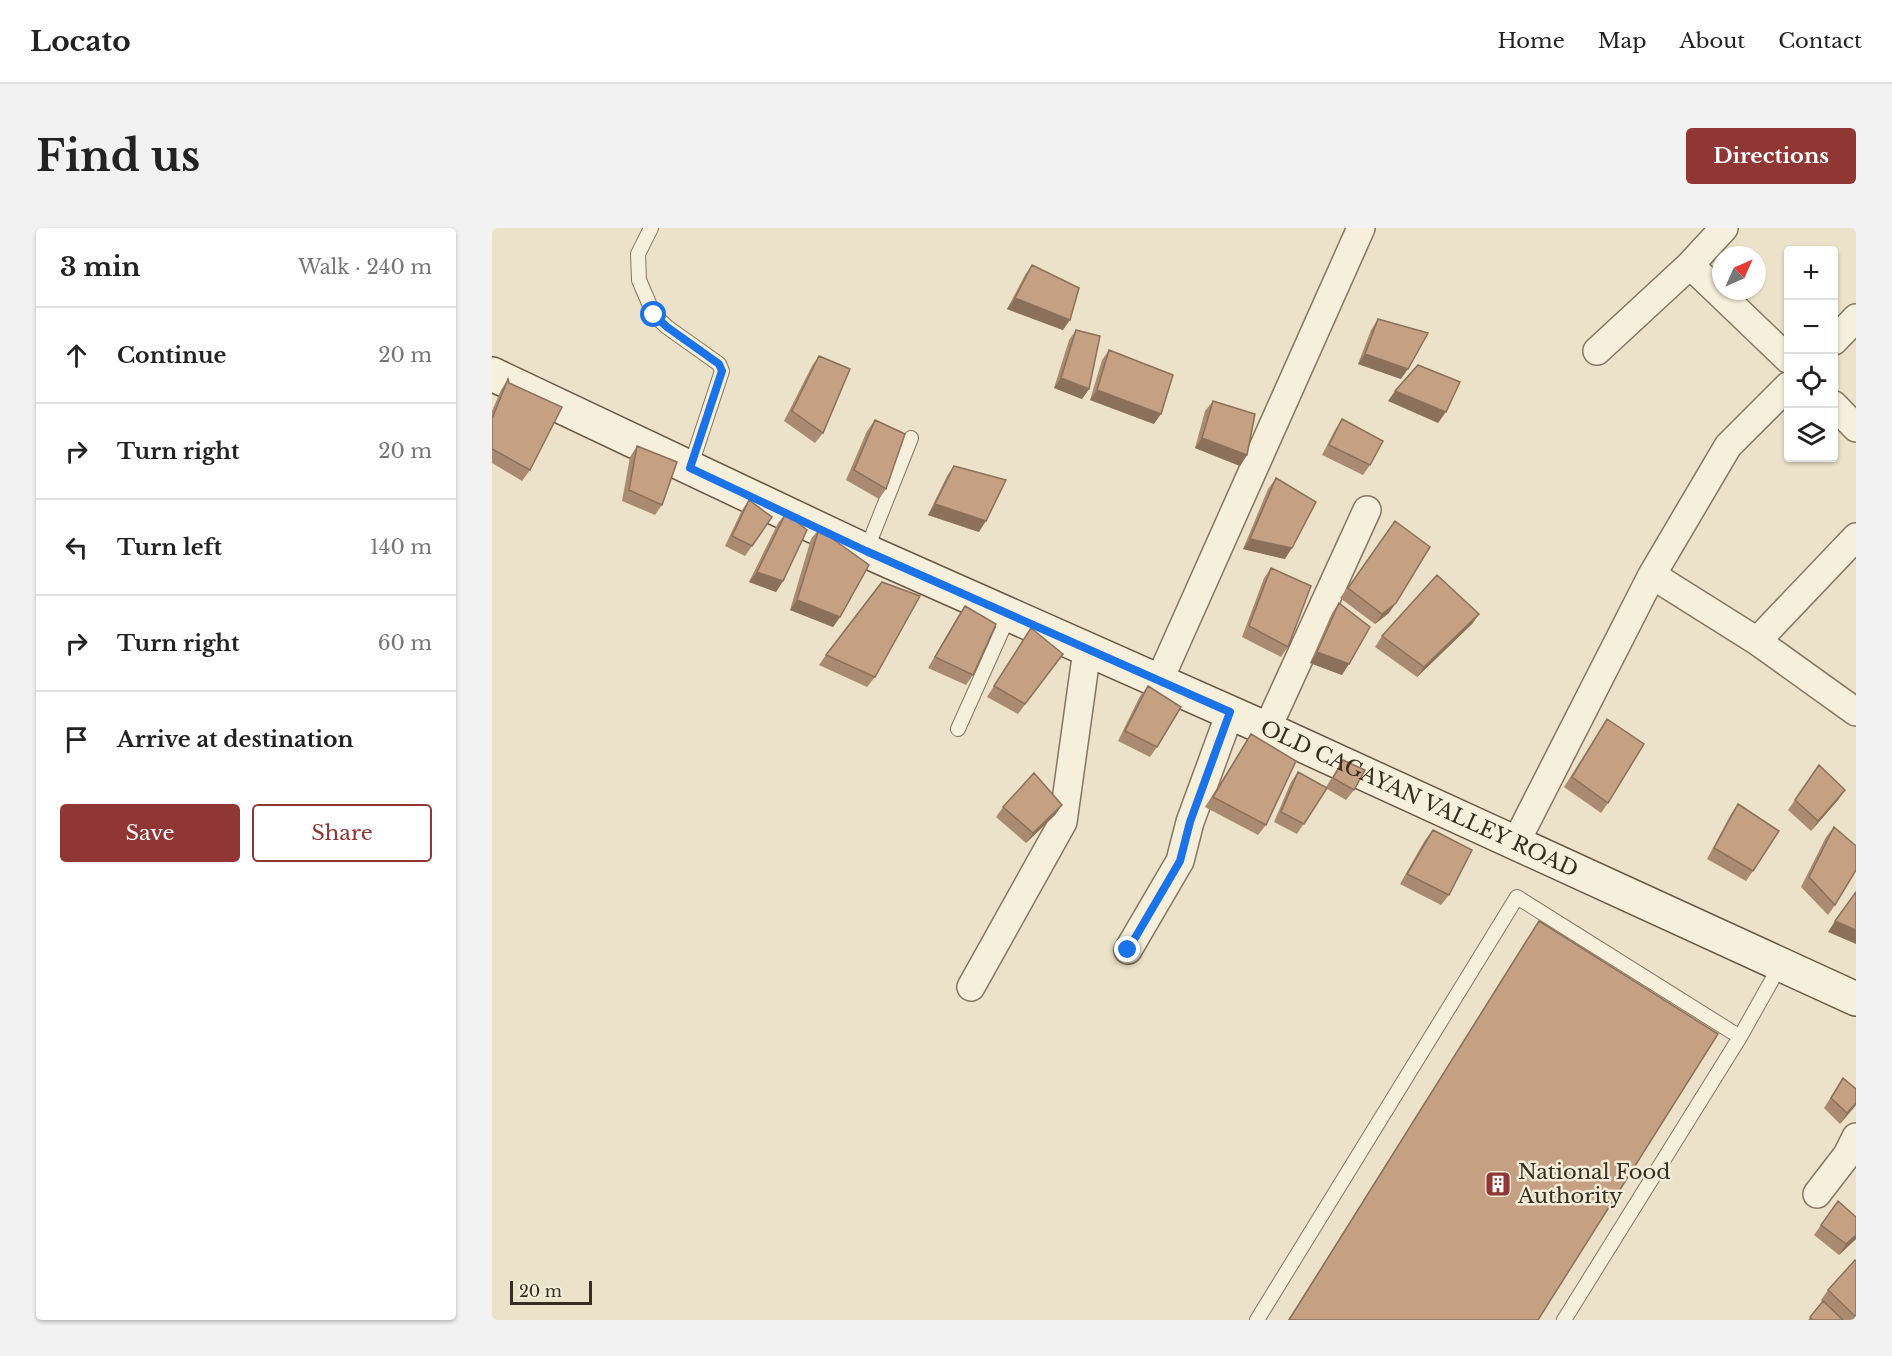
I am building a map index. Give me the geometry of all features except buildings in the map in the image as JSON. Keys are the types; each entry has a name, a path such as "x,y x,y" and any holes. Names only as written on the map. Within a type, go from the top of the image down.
{"main road":[{"name":"OLD CAGAYAN VALLEY ROAD","path":"492,374 866,551 1230,712 1856,999"}],"street":[{"path":"1159,681 1361,228"},
{"path":"1597,351 1690,265 1724,228"},
{"path":"1690,265 1784,355"},
{"path":"1838,336 1856,318"},
{"path":"1515,844 1652,575 1728,446 1784,390"},
{"path":"1836,408 1856,428"},
{"path":"1267,729 1366,510"},
{"path":"1757,641 1856,537"},
{"path":"1652,575 1757,641 1856,712"},
{"path":"971,987 1063,822 1087,650"},
{"path":"1128,950 1180,861 1190,822 1230,712"},
{"path":"1817,1194 1847,1155 1856,1137"}],"lane":[{"path":"651,228 638,254 639,280 646,299 654,315 719,364 722,371 690,468"},
{"path":"866,551 911,438"},
{"path":"958,729 1009,615"},
{"path":"1257,1320 1517,897 1740,1037"},
{"path":"1564,1320 1740,1037 1781,964"}],"place":[{"name":"National Food Authority","path":"1498,1184"}],"route":[{"path":"654,315 719,364 722,371 690,468 866,551 1230,712 1190,822 1180,861 1128,950"}]}
